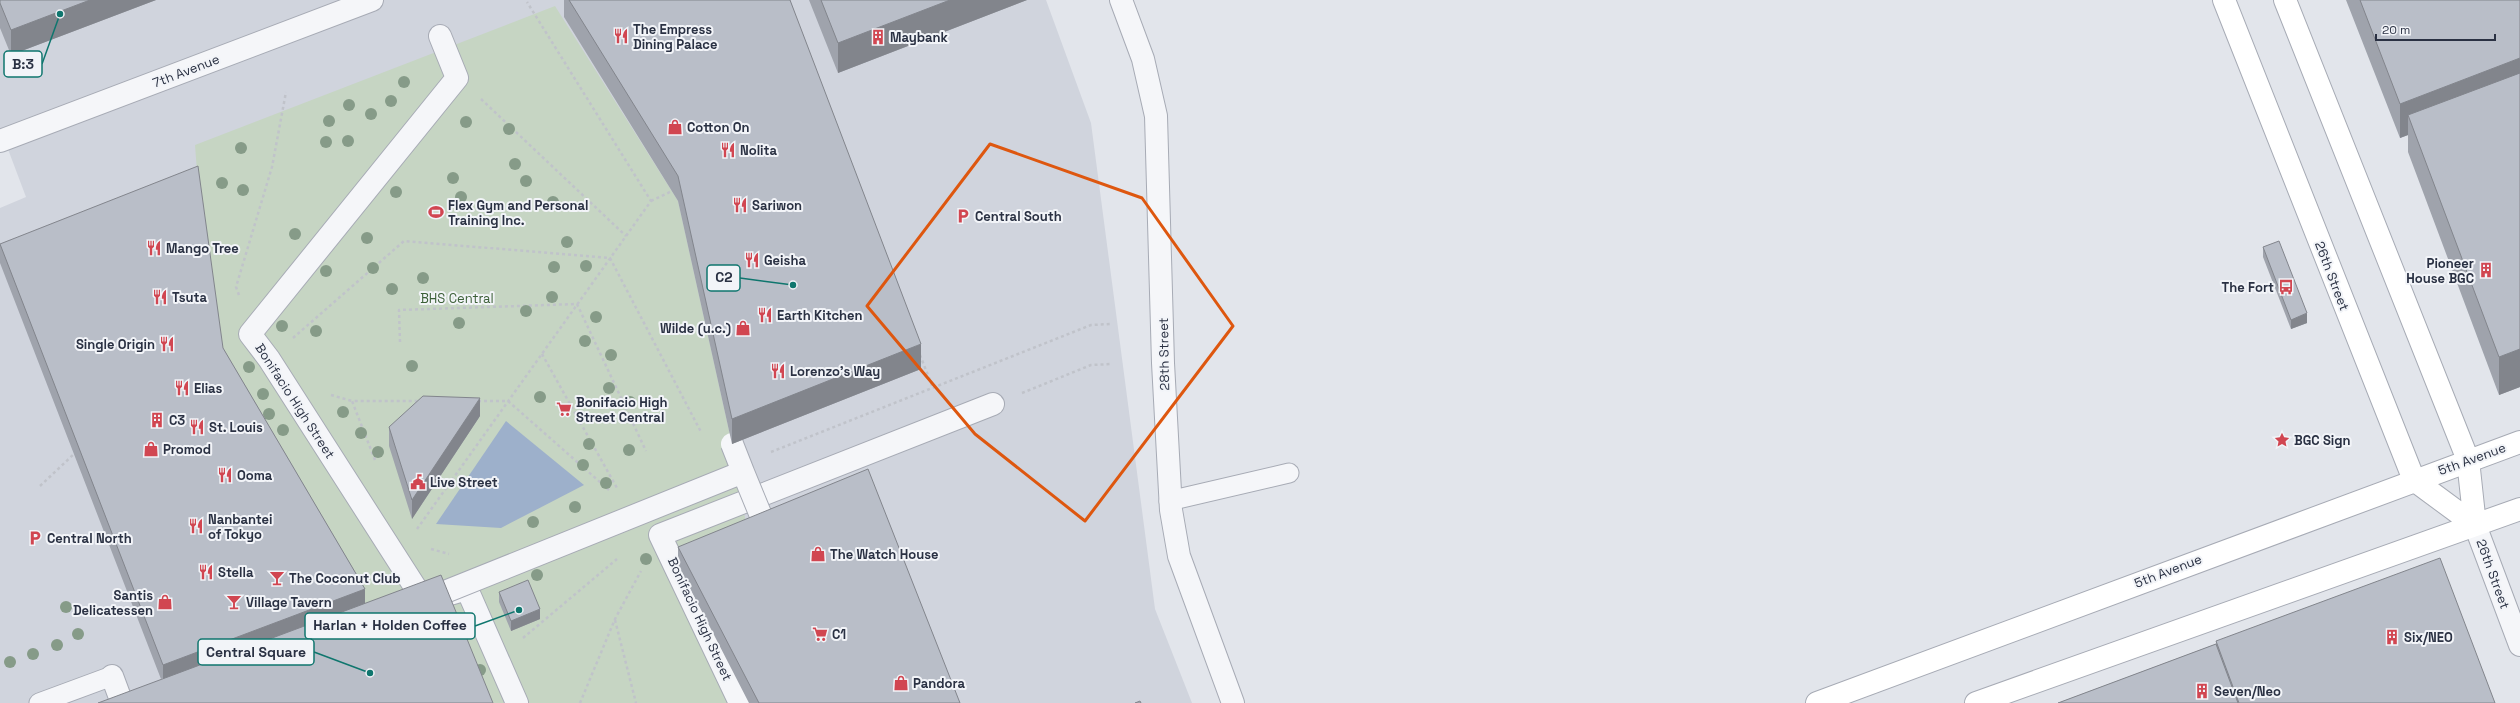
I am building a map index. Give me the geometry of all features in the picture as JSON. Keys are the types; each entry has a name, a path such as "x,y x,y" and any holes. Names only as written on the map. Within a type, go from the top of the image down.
{"main road":[{"name":"26th Street","path":"2224,0 2414,480 2475,525"},
{"name":"26th Street","path":"2285,0 2468,460 2475,525"},
{"name":"5th Avenue","path":"1817,703 2414,480 2520,442"},
{"path":"1976,703 2520,509"}],"street":[{"name":"7th Avenue","path":"0,141 372,0"},
{"name":"28th Street","path":"1121,0 1143,59 1156,116 1170,501 1179,556 1233,703"},
{"name":"Bonifacio High Street","path":"424,601 402,551 250,334 457,78 440,36"},
{"path":"660,535 993,404"},
{"path":"732,444 766,528"},
{"path":"517,703 468,589 424,601 402,609 744,472"},
{"name":"26th Street","path":"2475,525 2520,645"},
{"name":"Bonifacio High Street","path":"660,535 740,703"},
{"path":"112,676 122,703"}],"lane":[{"path":"1170,501 1289,473"},
{"path":"39,703 112,676"}],"path":[{"path":"527,2 651,200"},
{"path":"236,287 272,167 286,92"},
{"path":"489,106 626,236"},
{"path":"402,551 651,200 672,191"},
{"path":"269,360 404,241 610,258"},
{"path":"610,258 704,437"},
{"path":"400,342 399,310 577,304"},
{"path":"577,304 646,451"},
{"path":"897,402 1091,325 1111,324"},
{"path":"918,350 933,388"},
{"path":"542,354 620,493"},
{"path":"993,404 1091,365 1112,364"},
{"path":"339,397 352,401 422,401"},
{"path":"352,401 377,466"},
{"path":"477,401 508,401 611,492"},
{"path":"40,486 74,454"},
{"path":"580,703 615,618 660,535"},
{"path":"402,551 457,555"},
{"path":"498,658 614,563 619,557"},
{"path":"615,618 636,703"}],"highlighted area":[{"path":"990,144 1142,198 1233,326 1085,521 975,434 867,306"}],"shaded area":[{"name":"Bonifacio High Street Central","path":"0,0 1046,0 1091,123 1155,609 1192,703 0,703 0,208 26,197 0,128"}],"green space":[{"name":"BHS Central","path":"555,6 678,201 732,444 748,535 678,565 749,703 479,703 365,608 223,367 198,185 195,145"}],"water":[{"path":"506,421 584,485 501,528 436,524"}],"building":[{"path":"0,0 90,0 11,30"},
{"path":"569,0 790,0 921,344 732,419 678,176"},
{"path":"821,0 950,0 838,43"},
{"path":"2360,0 2520,0 2520,58 2400,104"},
{"name":"Pioneer House BGC","path":"2520,73 2520,349 2499,357 2408,115"},
{"name":"C3","path":"198,166 223,348 365,589 163,665 0,244"},
{"path":"2279,241 2307,313 2291,320 2263,247"},
{"name":"Live Street","path":"423,396 480,398 412,500 389,427"},
{"name":"C1","path":"868,469 960,703 759,703 678,547"},
{"name":"Six/NEO","path":"2440,558 2495,703 2239,703 2216,641"},
{"path":"441,575 493,703 98,703"},
{"path":"528,580 540,609 511,621 499,592"},
{"path":"2216,644 2238,703 2058,703"}],"place":[{"name":"B:3","path":"60,14"},
{"name":"The Empress Dining Palace","path":"621,36"},
{"name":"Maybank","path":"878,37"},
{"name":"Cotton On","path":"675,127"},
{"name":"Nolita","path":"728,150"},
{"name":"Sariwon","path":"740,205"},
{"name":"Flex Gym and Personal Training Inc.","path":"436,212"},
{"name":"Central South","path":"963,216"},
{"name":"Mango Tree","path":"154,248"},
{"name":"Geisha","path":"752,260"},
{"name":"Pioneer House BGC","path":"2486,270"},
{"name":"C2","path":"793,285"},
{"name":"The Fort","path":"2286,287"},
{"name":"Tsuta","path":"160,297"},
{"name":"Earth Kitchen","path":"765,315"},
{"name":"Wilde (u.c.)","path":"743,328"},
{"name":"Single Origin","path":"167,344"},
{"name":"Lorenzo's Way","path":"778,371"},
{"name":"Elias","path":"182,388"},
{"name":"Bonifacio High Street Central","path":"564,409"},
{"name":"C3","path":"157,420"},
{"name":"St. Louis","path":"197,427"},
{"name":"BGC Sign","path":"2282,440"},
{"name":"Promod","path":"151,449"},
{"name":"Ooma","path":"225,475"},
{"name":"Live Street","path":"418,482"},
{"name":"Nanbantei of Tokyo","path":"196,526"},
{"name":"Central North","path":"35,538"},
{"name":"The Watch House","path":"818,554"},
{"name":"Stella","path":"206,572"},
{"name":"The Coconut Club","path":"277,578"},
{"name":"Santis Delicatessen","path":"165,602"},
{"name":"Village Tavern","path":"234,602"},
{"name":"Harlan + Holden Coffee","path":"519,610"},
{"name":"C1","path":"820,634"},
{"name":"Six/NEO","path":"2392,637"},
{"name":"Central Square","path":"370,673"},
{"name":"Pandora","path":"901,683"},
{"name":"Seven/Neo","path":"2202,691"}]}
